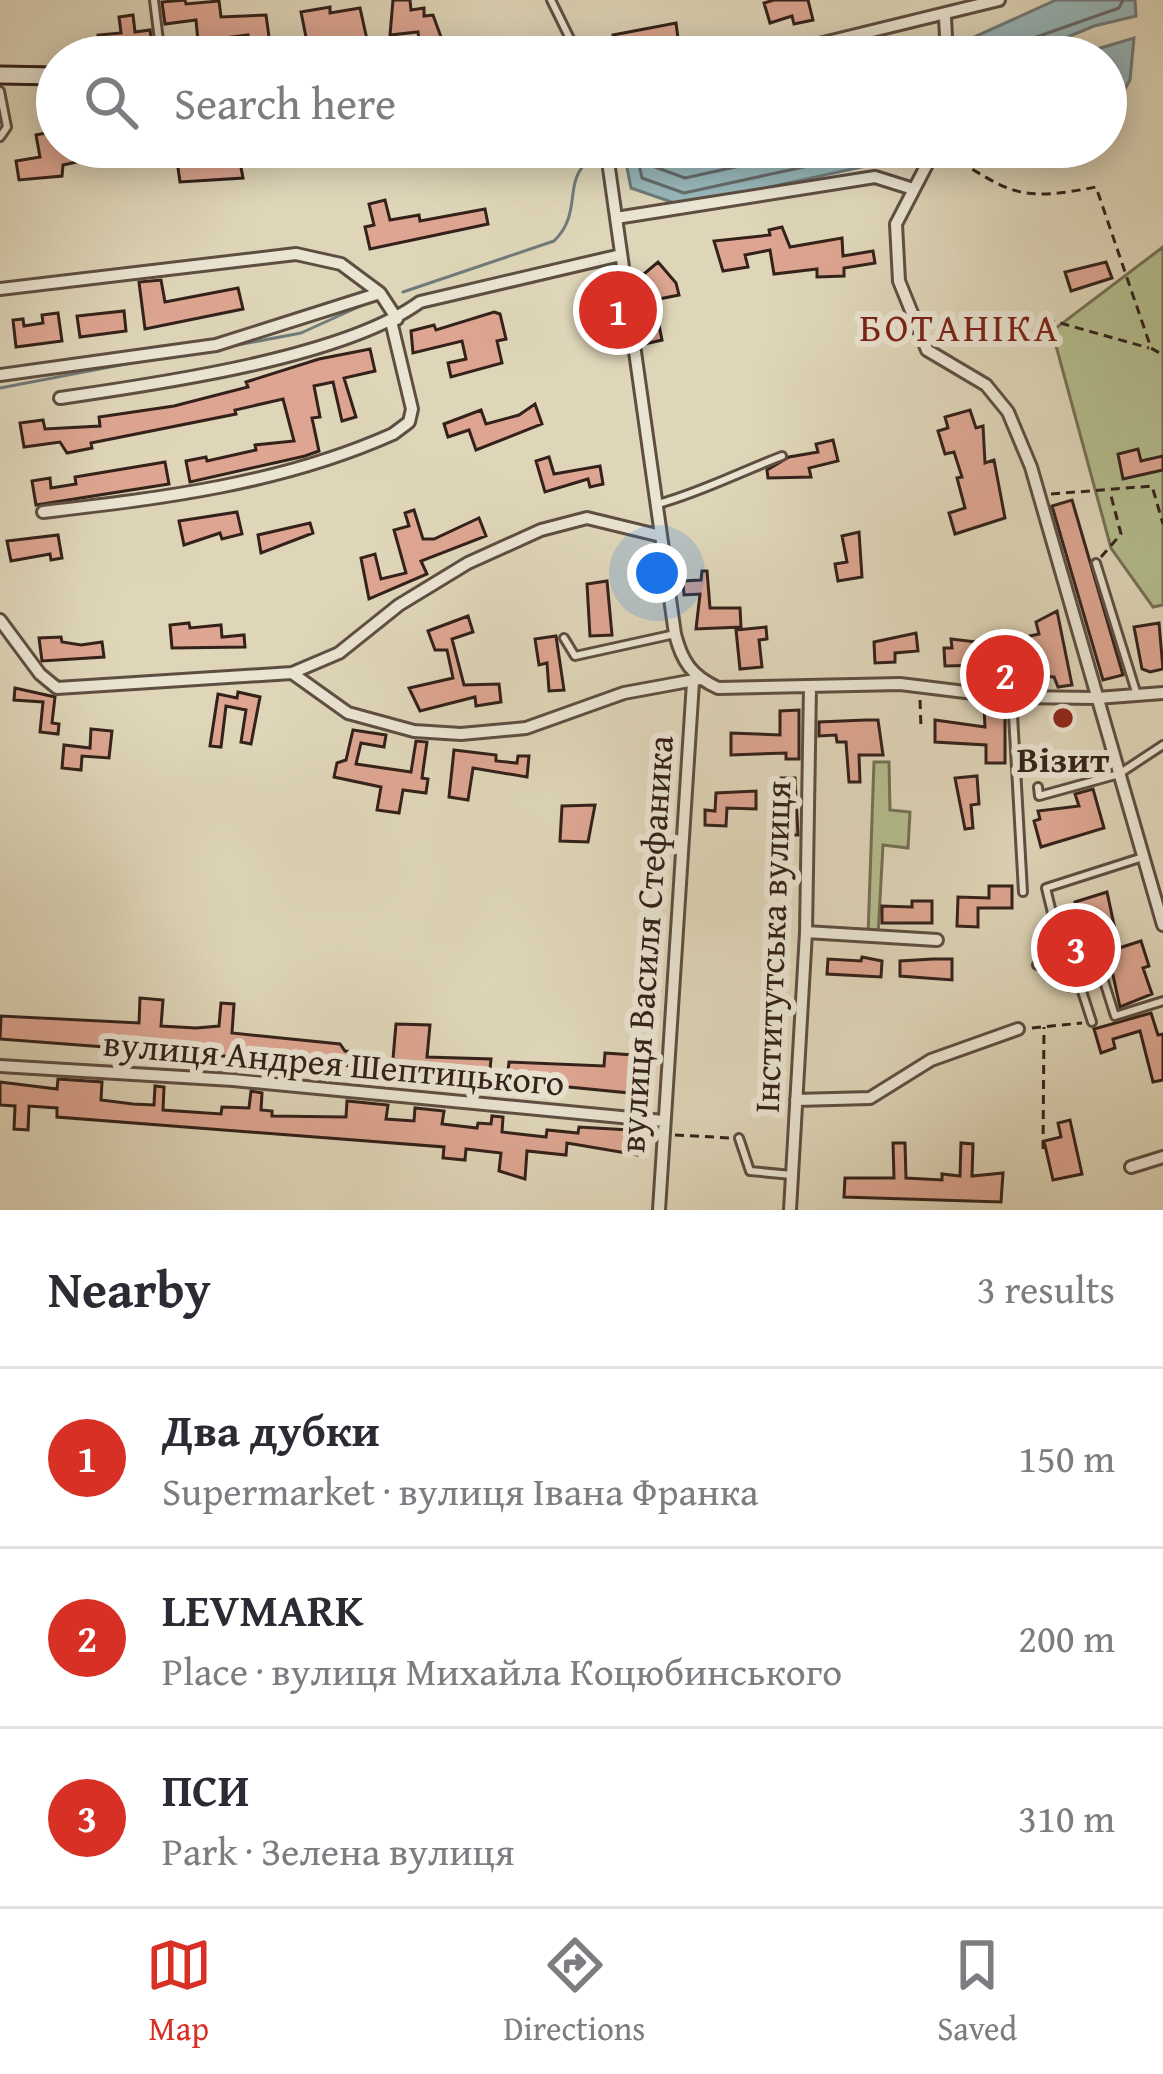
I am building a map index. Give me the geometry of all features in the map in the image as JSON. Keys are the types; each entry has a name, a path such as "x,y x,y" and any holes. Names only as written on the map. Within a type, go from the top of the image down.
{"street":[{"path":"860,36 999,0"},
{"path":"945,17 946,36"},
{"path":"0,74 36,75"},
{"path":"609,168 675,634 696,681"},
{"path":"923,168 896,224 894,261 920,339 928,350 986,385 998,399 1040,495 1163,925"},
{"path":"616,218 874,177 910,188"},
{"path":"0,289 296,254 341,264 380,293 394,320 412,409 409,422 393,434 257,480 186,495 43,512"},
{"path":"60,398 246,364 394,320 420,302 620,255"},
{"path":"0,375 216,345 380,293"},
{"path":"0,620 40,674 57,688 73,691 176,676 292,673 339,653 399,604 468,563 541,530 587,518 661,536"},
{"path":"292,673 348,712 414,731 461,734 526,728 631,691 696,681 718,688 920,686 1012,698 1163,693"},
{"name":"вулиця Василя Стефаника","path":"659,1210 696,681"},
{"name":"Інститутська вулиця","path":"790,1210 806,932 810,686"},
{"path":"806,932 938,940"},
{"path":"796,1100 870,1098 932,1060 1018,1029"},
{"name":"вулиця Андрея Шептицького","path":"0,1066 233,1080 663,1128"},
{"path":"1131,1167 1163,1157"}],"lane":[{"path":"154,0 158,36"},
{"path":"551,0 569,36"},
{"path":"0,92 7,127 0,137"},
{"path":"655,505 705,491 720,479 782,456"},
{"path":"1096,563 1137,695"},
{"path":"564,638 575,656 675,634"},
{"path":"1012,698 1023,892"},
{"path":"1038,787 1039,796 1119,774 1163,745"},
{"path":"1143,856 1046,888 1070,987 1103,978 1115,1016 1163,1001"},
{"path":"1057,938 1078,933"},
{"path":"1037,965 1062,962"},
{"path":"1080,985 1092,1022"},
{"path":"739,1138 750,1172 792,1175"}],"path":[{"path":"970,168 1008,192 1046,197 1096,187 1150,348"},
{"path":"1046,320 1150,348 1163,356"},
{"path":"1040,495 1152,486 1163,524"},
{"path":"1096,563 1121,534 1109,489"},
{"path":"920,686 921,728"},
{"path":"1018,1029 1092,1022"},
{"path":"1042,1149 1044,1027"},
{"path":"663,1128 739,1138"}],"green space":[{"path":"1163,247 1163,605 1153,607 1111,548 1052,331"},
{"path":"874,762 889,762 890,810 910,812 908,848 883,845 878,936 868,935"}],"water":[{"path":"1056,0 1135,0 1136,16 1070,36 977,36"},
{"path":"1134,38 1127,85 1127,40"},
{"path":"627,168 857,168 683,206 631,188"}],"building":[{"path":"393,0 410,0 411,10 424,8 424,16 433,15 441,36 418,36 418,32 390,35"},
{"path":"808,0 813,20 794,24 792,16 770,23 764,3"},
{"path":"219,1 221,17 266,15 269,36 197,36 196,20 165,24 162,2"},
{"path":"360,8 366,36 306,36 301,12"},
{"path":"133,15 135,32 150,30 151,36 98,36 121,33 119,17"},
{"path":"676,23 678,36 613,36"},
{"path":"36,158 36,168 63,168 62,176 19,180 16,161"},
{"path":"178,168 241,168 243,178 180,182"},
{"path":"385,200 390,220 419,215 420,221 485,209 488,224 370,249 365,227 374,225 369,204"},
{"path":"782,227 790,247 842,238 843,256 873,251 875,263 844,268 844,276 817,277 817,269 774,274 770,250 745,255 748,267 723,271 714,241 770,235 769,230"},
{"path":"658,262 676,283 679,295 654,300 662,340 645,344 638,279"},
{"path":"1106,262 1112,278 1071,291 1065,272"},
{"path":"161,280 165,302 238,288 243,309 145,329 139,282"},
{"path":"124,311 126,331 80,337 77,316"},
{"path":"58,313 62,341 16,347 13,320 23,319 24,326 43,323 42,315"},
{"path":"500,314 506,339 497,341 502,363 451,377 448,363 466,359 462,341 413,353 411,331 434,325 436,330"},
{"path":"370,349 375,371 344,378 356,417 342,421 333,382 314,386 320,417 312,418 319,451 305,456 190,482 186,461 206,457 207,461 256,450 255,445 294,441 283,399 235,410 236,414 91,443 92,448 67,453 60,442 24,447 20,423 43,420 45,429 100,426 99,417 174,406 248,387 246,382 319,359"},
{"path":"535,404 542,424 476,450 469,430 448,437 444,424 481,410 486,424 519,415"},
{"path":"970,410 976,428 983,426 985,463 994,460 1005,518 955,534 949,513 965,508 957,478 962,477 954,452 945,454 938,431 948,428 945,417"},
{"path":"833,440 838,461 809,468 811,477 768,478 767,470 789,457 818,452 816,444"},
{"path":"1138,449 1141,461 1163,456 1163,470 1123,479 1118,454"},
{"path":"549,457 554,474 600,466 603,484 590,487 588,479 545,492 536,461"},
{"path":"165,462 169,484 36,505 32,481 50,478 51,488 76,484 75,477"},
{"path":"1072,500 1123,675 1103,680 1052,506"},
{"path":"414,510 423,539 434,539 479,518 486,536 421,561 427,574 369,599 361,558 375,554 381,579 406,573 394,530 409,526 405,513"},
{"path":"237,512 242,534 222,539 220,533 184,545 179,521"},
{"path":"310,523 313,533 261,553 258,535"},
{"path":"859,532 862,577 838,581 835,564 847,562 842,536"},
{"path":"58,535 62,558 51,560 50,554 11,561 7,541"},
{"path":"702,571 707,571 710,608 740,608 741,627 696,629 700,594 684,595 683,581 701,580"},
{"path":"607,581 612,635 590,636 587,584"},
{"path":"1057,611 1072,685 1058,687 1054,677 1042,676 995,683 995,666 1027,664 1025,656 1034,654 1030,636 1039,634 1036,622"},
{"path":"468,616 473,632 452,639 464,685 499,684 501,702 476,706 475,697 420,711 409,688 453,678 447,650 435,650 428,631"},
{"path":"189,623 190,628 221,625 222,637 244,635 245,647 172,648 170,625"},
{"path":"1159,623 1163,669 1150,672 1142,669 1134,627"},
{"path":"766,627 767,639 759,640 762,667 740,669 736,630"},
{"path":"916,633 918,651 895,653 895,662 875,663 874,642"},
{"path":"556,636 564,690 549,691 547,663 539,665 535,639"},
{"path":"61,637 62,642 81,645 102,642 104,657 42,661 39,638"},
{"path":"951,639 985,643 986,665 945,666 944,648 952,648"},
{"path":"15,688 55,697 52,723 59,724 58,734 40,732 43,702 14,700"},
{"path":"238,692 260,697 251,744 241,742 246,710 226,706 221,747 210,746 218,694 237,698"},
{"path":"984,707 1005,707 1005,763 986,763 986,745 935,742 935,720 985,727"},
{"path":"799,710 799,759 786,759 786,753 731,755 731,733 780,735 780,711"},
{"path":"878,720 883,755 859,755 860,782 849,782 846,742 837,742 836,735 819,736 819,722"},
{"path":"91,729 112,731 109,758 82,756 81,770 62,768 64,745 90,748"},
{"path":"353,730 386,735 384,747 361,743 356,764 411,772 416,741 427,742 422,778 428,779 426,793 403,790 399,813 377,810 381,787 334,777 337,763 346,760"},
{"path":"454,750 517,763 518,756 529,756 527,777 473,768 468,800 449,797"},
{"path":"977,776 979,804 971,805 973,828 965,829 955,778"},
{"path":"781,778 795,778 798,835 783,835"},
{"path":"1093,789 1104,828 1041,847 1034,821 1040,819 1038,811 1079,806 1075,794"},
{"path":"756,791 756,809 727,808 726,826 705,825 705,810 715,811 716,793"},
{"path":"595,805 588,842 560,841 562,806"},
{"path":"989,886 1012,886 1012,908 978,908 978,927 957,926 958,897 989,898"},
{"path":"1107,892 1119,948 1141,941 1149,966 1143,968 1152,994 1120,1007 1107,948 1085,956 1080,940 1085,932 1075,902"},
{"path":"912,901 932,901 932,923 882,923 882,906 912,907"},
{"path":"862,957 882,961 881,977 827,974 828,959 861,961"},
{"path":"952,959 952,980 900,976 900,961"},
{"path":"140,998 163,1000 161,1026 219,1026 221,1003 234,1004 232,1033 340,1044 345,1051 369,1053 367,1067 0,1039 1,1016 139,1023"},
{"path":"1151,1013 1158,1035 1163,1034 1163,1080 1153,1082 1140,1031 1113,1039 1115,1048 1101,1053 1094,1029"},
{"path":"396,1024 430,1025 427,1057 491,1059 489,1079 392,1070"},
{"path":"605,1053 633,1055 630,1093 507,1081 509,1062 604,1066"},
{"path":"58,1079 102,1082 101,1100 133,1104 154,1105 155,1086 164,1087 163,1110 221,1114 222,1107 249,1108 251,1091 262,1093 261,1110 272,1111 272,1116 346,1117 347,1101 388,1105 386,1119 414,1121 415,1108 444,1111 442,1124 477,1128 478,1123 491,1124 492,1116 503,1117 502,1132 546,1137 547,1130 578,1133 579,1127 646,1131 644,1156 567,1143 566,1155 527,1151 525,1179 499,1171 501,1153 466,1149 465,1160 443,1158 444,1147 57,1117 57,1108 29,1106 28,1130 14,1129 15,1106 0,1105 0,1082 57,1089"},
{"path":"1070,1120 1082,1174 1053,1180 1044,1141 1061,1137 1058,1123"},
{"path":"893,1143 905,1143 906,1178 942,1180 942,1174 960,1176 961,1143 973,1144 972,1176 1003,1173 1001,1202 844,1197 845,1178 894,1178"}],"waterway":[{"path":"403,292 554,241 567,221 582,168"},
{"path":"232,346 301,333 376,299"},
{"path":"0,388 157,358"}],"place":[{"name":"Два дубки","path":"618,310"},
{"name":"LEVMARK","path":"1005,674"},
{"name":"Візит","path":"1063,718"},
{"name":"ПСИ","path":"1076,948"}],"district":[{"name":"БОТАНІКА","path":"960,326"}]}
